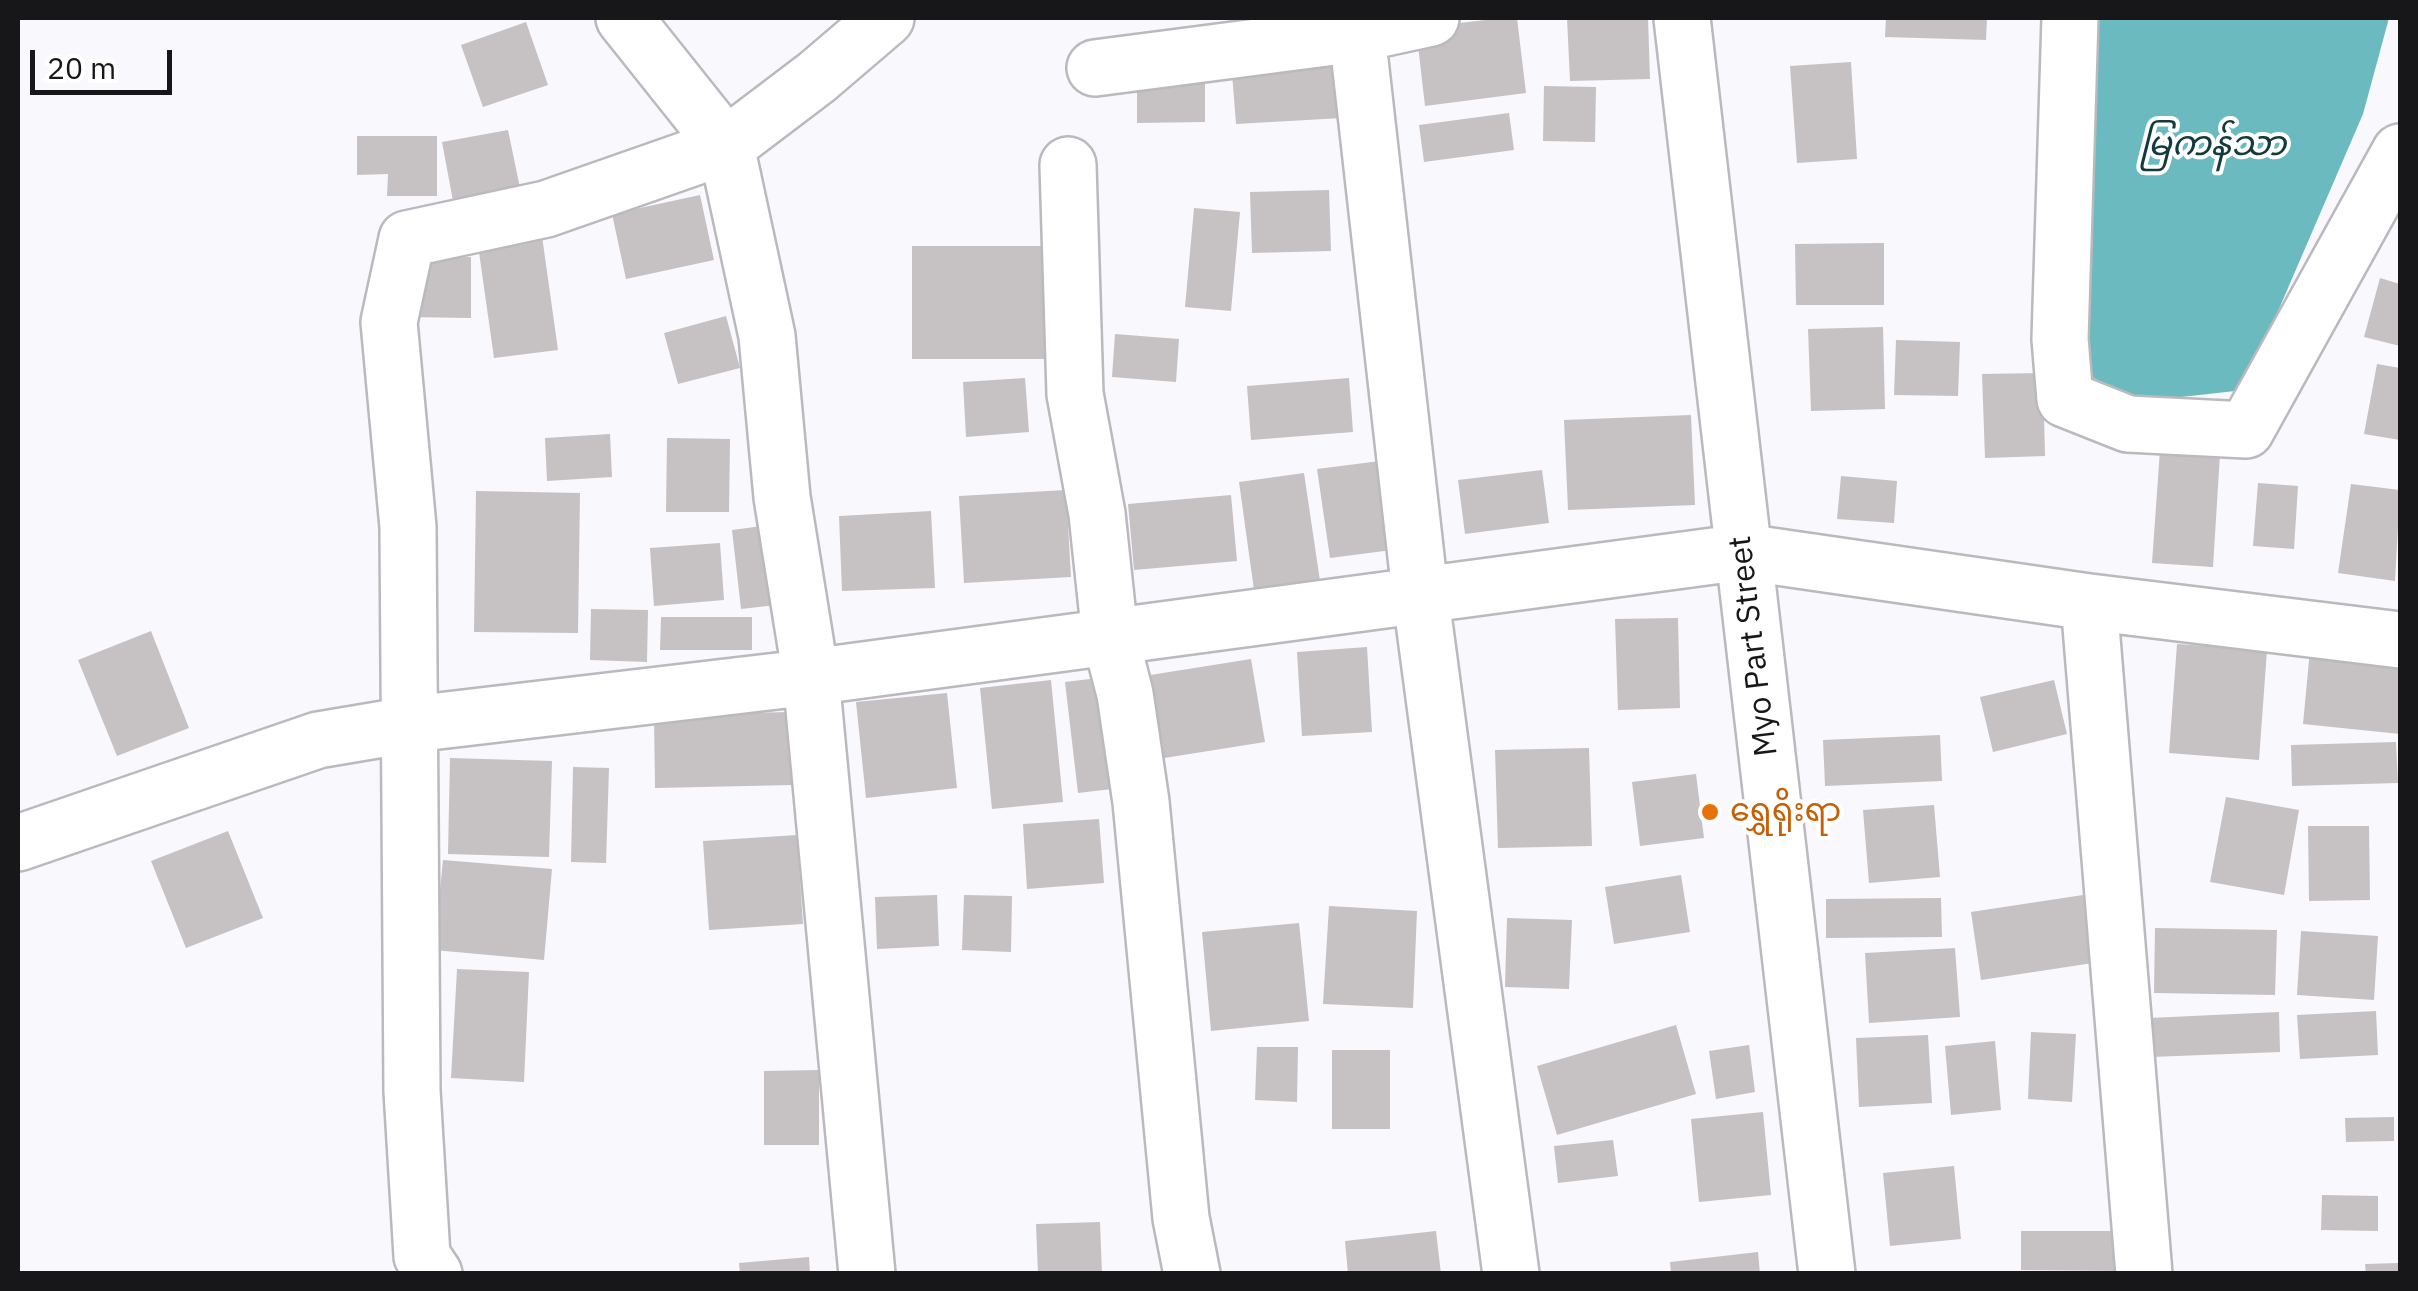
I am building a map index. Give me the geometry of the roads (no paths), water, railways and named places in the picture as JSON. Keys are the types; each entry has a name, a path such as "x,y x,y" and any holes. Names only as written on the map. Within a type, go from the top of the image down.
{"street":[{"path":"624,18 726,146 767,336 782,498 811,677 866,1274"},
{"path":"434,1274 422,1256 412,1091 413,724 408,527 390,322 407,239 546,210 726,146 818,77 886,18"},
{"path":"1096,68 1356,26 1431,18"},
{"name":"Myo Part Street","path":"1682,18 1828,1274"},
{"path":"2070,18 2060,339 2064,399 2128,424 2246,430 2400,152"},
{"path":"1356,26 1420,592 1510,1274"},
{"path":"1068,165 1075,394 1097,514 1110,636 1126,694 1142,802 1181,1218 1192,1274"},
{"path":"18,842 318,740 413,724 811,677 1420,592 1743,552 2088,602 2400,640"},
{"path":"2088,602 2144,1274"}],"water":[{"name":"မြကန်သာ","path":"2099,18 2389,18 2363,114 2244,390 2136,402 2071,365"}],"place":[{"name":"ရွှေရိုးရာ","path":"1710,812"}]}
